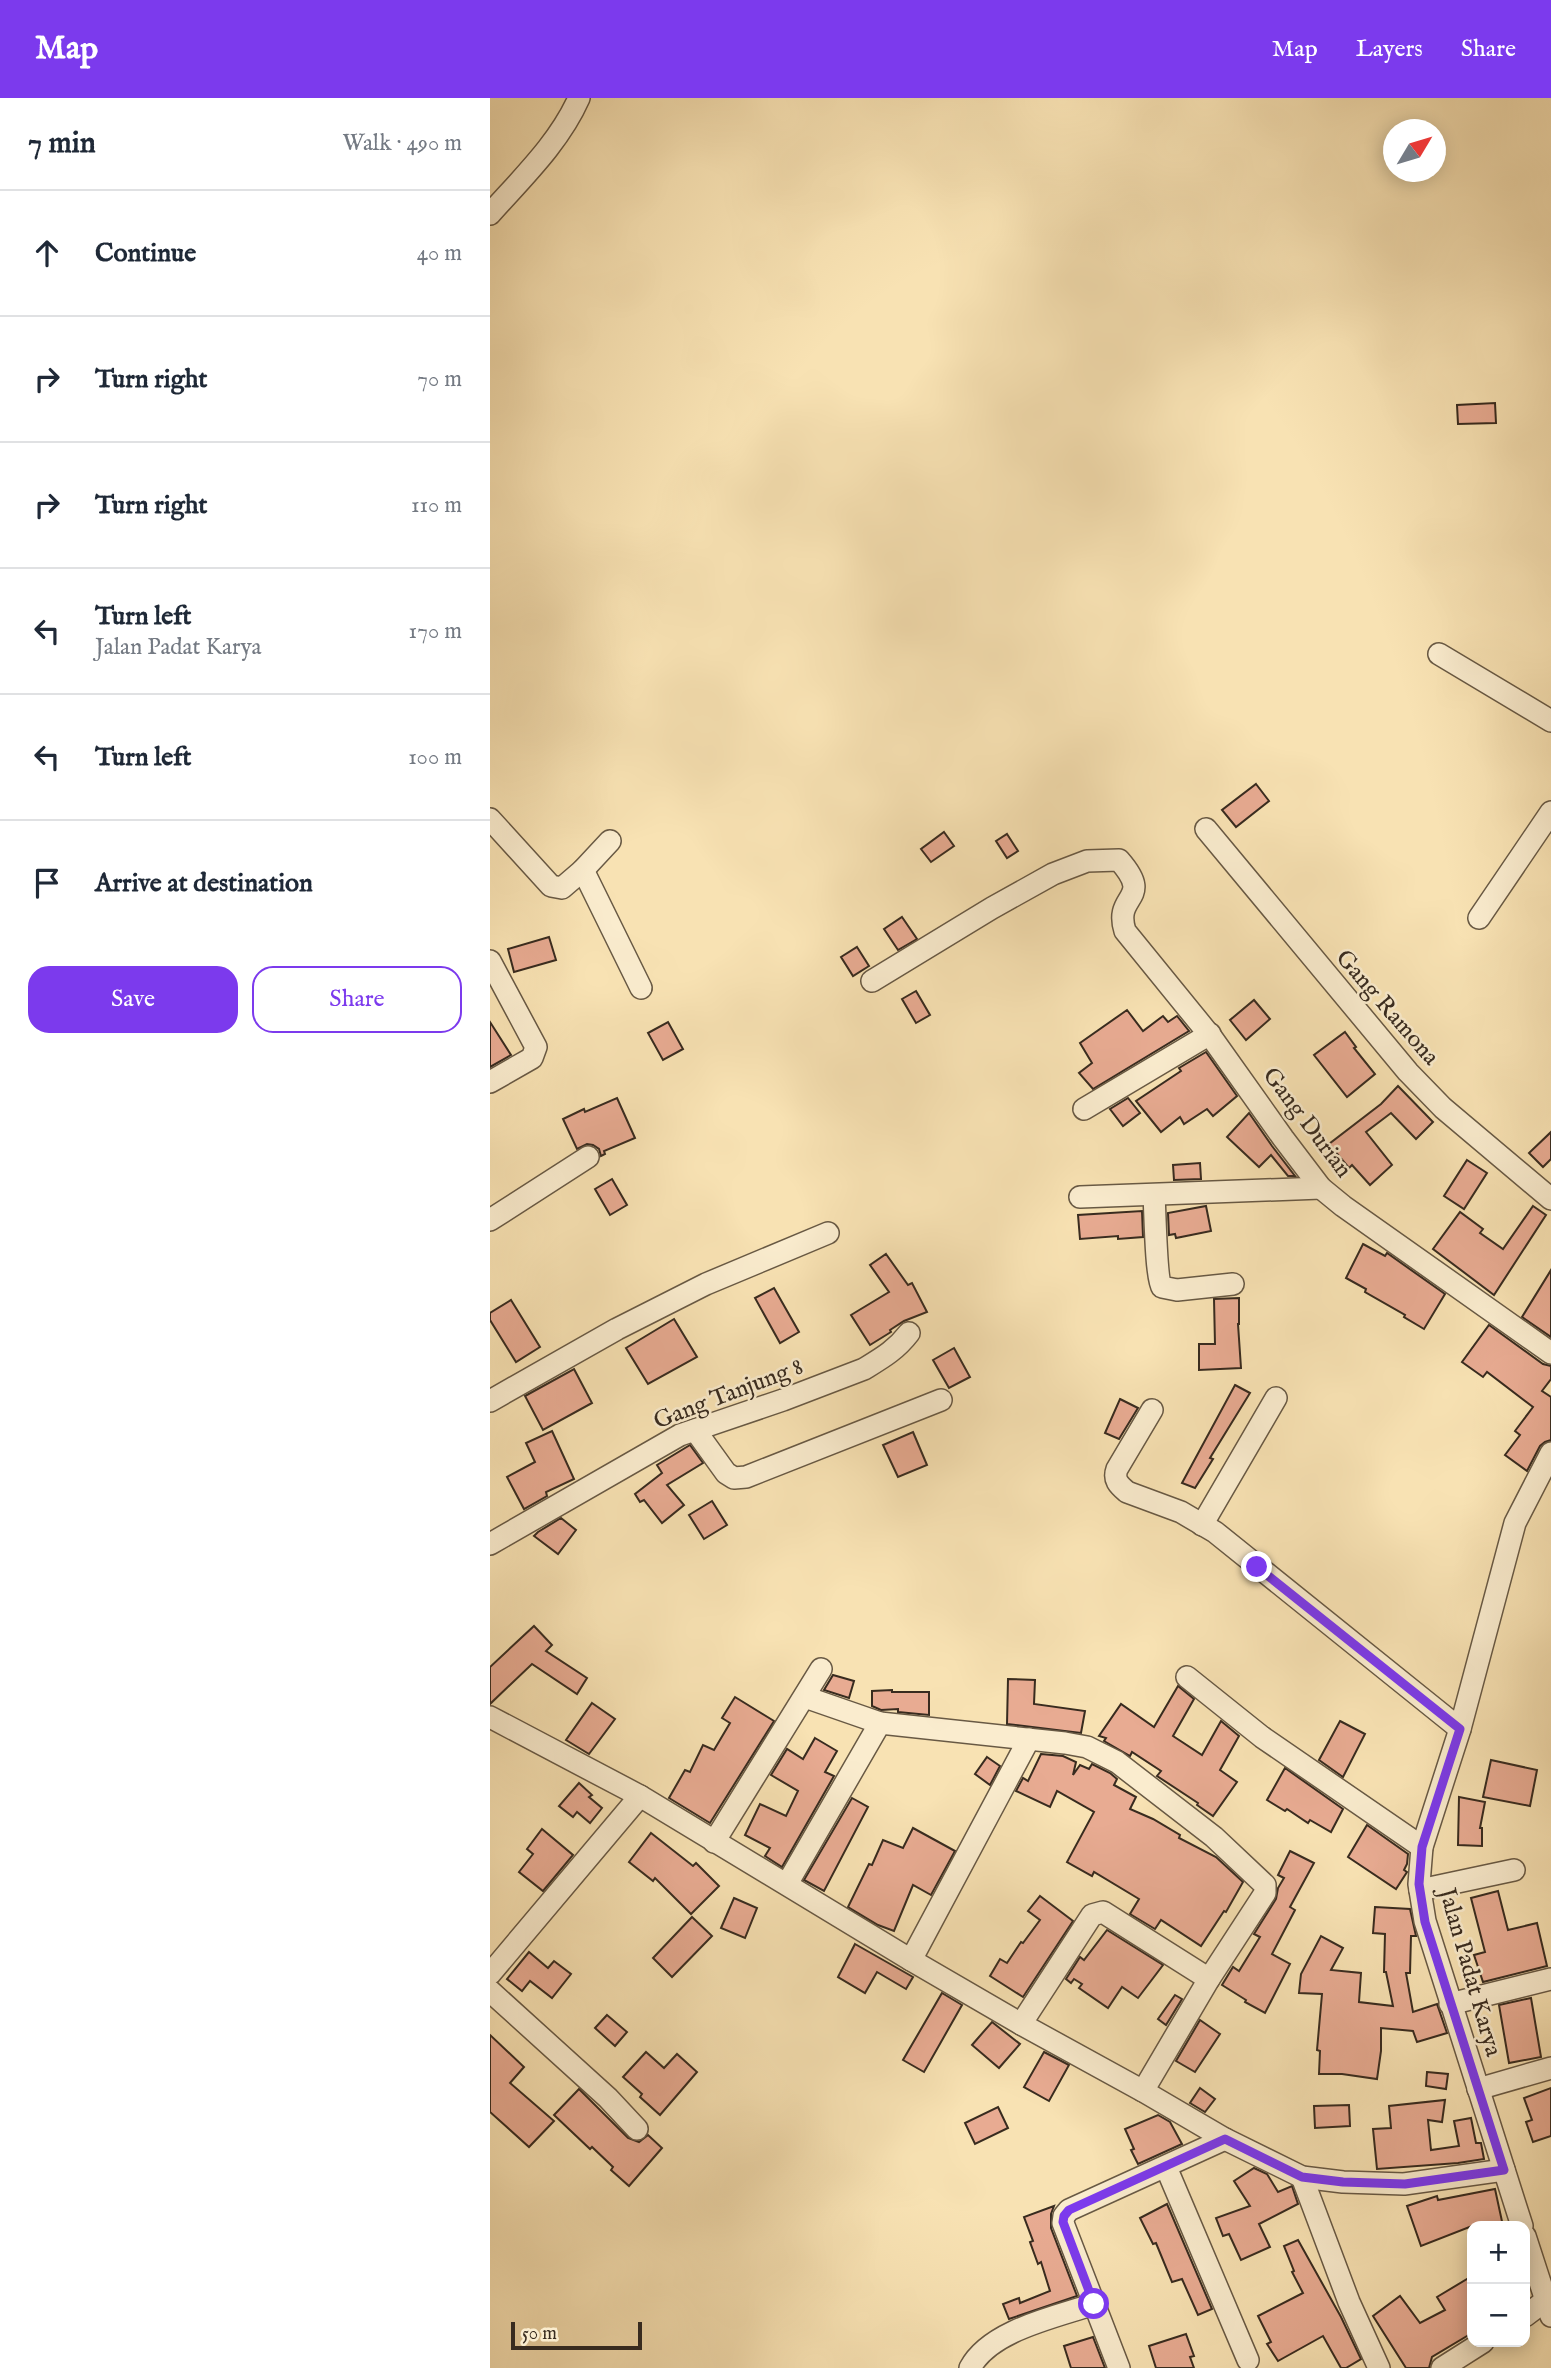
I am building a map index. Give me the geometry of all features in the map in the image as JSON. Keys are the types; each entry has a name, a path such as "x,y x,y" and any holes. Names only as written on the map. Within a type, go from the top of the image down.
{"street":[{"path":"490,214 553,143 571,117 579,98"},
{"path":"1439,654 1551,721"},
{"path":"1479,918 1551,812"},
{"path":"490,819 551,886 562,888 610,841"},
{"name":"Gang Ramona","path":"1206,829 1408,1072 1443,1108 1551,1199"},
{"name":"Gang Durian","path":"872,981 1029,887 1087,861 1119,860 1132,876 1135,886 1123,909 1123,926 1128,935 1210,1034 1321,1188 1551,1353"},
{"path":"583,870 641,988"},
{"path":"490,961 536,1047 532,1058 490,1082"},
{"path":"1084,1109 1210,1034"},
{"path":"490,1220 588,1157"},
{"path":"1080,1198 1321,1188"},
{"path":"1154,1195 1157,1280 1162,1287 1177,1290 1233,1284"},
{"path":"490,1401 617,1329 706,1284 828,1233"},
{"name":"Gang Tanjung 8","path":"490,1544 667,1441 864,1369 888,1355 909,1333"},
{"path":"1202,1525 1276,1398"},
{"path":"695,1430 726,1473 734,1478 746,1477 941,1400"},
{"path":"1152,1410 1117,1469 1116,1481 1127,1492 1181,1512 1215,1532 1460,1729"},
{"name":"Jalan Padat Karya","path":"1520,2221 1425,1922 1420,1890 1422,1847 1460,1729 1515,1523 1551,1453"},
{"path":"714,1842 821,1669"},
{"path":"1187,1677 1262,1737 1422,1847"},
{"path":"805,1697 880,1723 1087,1747 1117,1762 1214,1837 1265,1885 1265,1893 1209,1979 1143,2091"},
{"path":"490,1717 640,1796 1021,2024 1225,2139 1302,2177 1343,2182 1405,2184 1504,2170"},
{"path":"788,1884 880,1723"},
{"path":"911,1960 1029,1739"},
{"path":"490,1974 640,1796"},
{"path":"1420,1890 1514,1870"},
{"path":"1021,2024 1092,1915 1097,1912 1103,1912 1209,1979"},
{"path":"1450,2004 1551,1979"},
{"path":"490,1991 572,2064 637,2129"},
{"path":"1478,2089 1551,2068"},
{"path":"1119,2368 1063,2222 1064,2216 1069,2210 1225,2139"},
{"path":"1166,2167 1248,2360"},
{"path":"1302,2177 1349,2302 1379,2368"},
{"path":"1530,2251 1549,2306 1530,2314"},
{"path":"970,2368 976,2356 1006,2334 1094,2304"},
{"path":"1442,2368 1475,2347"}],"building":[{"path":"1495,403 1496,423 1458,424 1457,405"},
{"path":"1256,784 1269,801 1236,827 1222,810"},
{"path":"944,832 954,846 931,862 921,849"},
{"path":"1007,834 1018,851 1007,858 996,841"},
{"path":"902,917 917,939 898,950 884,929"},
{"path":"549,937 556,960 514,972 508,949"},
{"path":"857,947 869,966 853,976 841,957"},
{"path":"916,991 930,1015 916,1023 902,999"},
{"path":"1254,1000 1270,1019 1246,1040 1230,1020"},
{"path":"1127,1010 1143,1031 1163,1016 1168,1022 1177,1016 1189,1031 1093,1089 1079,1073 1092,1063 1080,1043"},
{"path":"490,1022 511,1055 490,1067"},
{"path":"668,1022 683,1049 663,1060 648,1033"},
{"path":"1345,1032 1375,1074 1347,1097 1314,1055"},
{"path":"1206,1052 1237,1096 1213,1116 1207,1109 1184,1124 1180,1117 1161,1132 1136,1101 1181,1071 1179,1068"},
{"path":"1398,1086 1433,1122 1416,1139 1391,1113 1366,1132 1392,1165 1370,1185 1352,1165 1349,1168 1329,1144 1381,1104"},
{"path":"617,1098 635,1138 604,1151 605,1154 601,1156 599,1149 593,1145 587,1144 577,1149 563,1119"},
{"path":"1128,1098 1140,1113 1123,1126 1110,1109"},
{"path":"1249,1113 1295,1176 1288,1176 1271,1155 1259,1167 1227,1137"},
{"path":"1551,1132 1551,1159 1543,1167 1529,1153"},
{"path":"1467,1160 1487,1173 1464,1209 1444,1196"},
{"path":"1200,1163 1201,1179 1174,1180 1173,1165"},
{"path":"612,1179 627,1205 610,1215 595,1189"},
{"path":"1206,1206 1211,1231 1176,1238 1175,1234 1169,1235 1168,1213"},
{"path":"1533,1206 1546,1215 1494,1295 1433,1249 1460,1212 1483,1229 1480,1233 1503,1249"},
{"path":"1142,1211 1143,1237 1080,1239 1078,1215"},
{"path":"1363,1244 1385,1256 1387,1253 1445,1294 1424,1329 1346,1278"},
{"path":"886,1254 908,1285 912,1283 927,1312 904,1321 870,1345 851,1315 889,1292 870,1265"},
{"path":"1551,1270 1551,1337 1522,1317"},
{"path":"774,1288 799,1332 780,1343 755,1298"},
{"path":"1239,1298 1241,1368 1199,1370 1199,1344 1215,1344 1214,1299"},
{"path":"511,1300 540,1347 516,1362 490,1320 490,1313"},
{"path":"674,1319 697,1357 648,1384 626,1348"},
{"path":"1489,1325 1543,1364 1551,1366 1551,1379 1542,1391 1551,1397 1551,1440 1540,1446 1527,1471 1505,1455 1520,1435 1515,1431 1533,1407 1487,1372 1483,1377 1462,1362"},
{"path":"954,1348 970,1377 949,1388 933,1360"},
{"path":"574,1369 592,1403 543,1430 525,1396"},
{"path":"1235,1385 1250,1393 1195,1488 1182,1483"},
{"path":"1120,1399 1138,1408 1119,1439 1105,1433"},
{"path":"552,1431 574,1479 546,1492 547,1496 524,1509 507,1477 535,1462 526,1443"},
{"path":"913,1432 927,1465 898,1477 883,1445"},
{"path":"690,1445 703,1463 667,1485 684,1505 662,1523 644,1500 640,1502 635,1494 662,1473 657,1465"},
{"path":"712,1501 727,1525 704,1539 689,1515"},
{"path":"561,1518 576,1530 558,1554 534,1536"},
{"path":"534,1626 552,1645 546,1651 587,1678 577,1694 532,1664 490,1704 490,1667"},
{"path":"833,1675 854,1681 849,1698 824,1690"},
{"path":"1008,1679 1035,1680 1034,1704 1085,1711 1081,1733 1007,1724"},
{"path":"1178,1686 1194,1699 1173,1736 1202,1755 1221,1721 1239,1736 1220,1770 1237,1782 1213,1816 1157,1776 1161,1771 1132,1752 1130,1756 1104,1741 1106,1738 1099,1736 1121,1704 1154,1727"},
{"path":"872,1691 929,1692 929,1715 898,1712 898,1709 881,1710 872,1706"},
{"path":"735,1697 774,1721 710,1823 669,1798 685,1770 690,1772 703,1745 714,1750 730,1723 722,1718"},
{"path":"592,1703 615,1719 589,1754 566,1740"},
{"path":"1340,1721 1365,1734 1343,1777 1319,1760"},
{"path":"815,1738 837,1751 825,1772 834,1776 782,1867 765,1856 770,1848 745,1835 760,1804 786,1816 798,1791 771,1775 787,1749 803,1759"},
{"path":"1041,1754 1063,1756 1076,1762 1073,1775 1080,1765 1089,1769 1092,1764 1110,1773 1117,1779 1114,1785 1136,1797 1130,1809 1153,1819 1180,1835 1179,1838 1216,1857 1243,1882 1226,1912 1224,1911 1201,1946 1161,1920 1155,1929 1130,1914 1139,1899 1094,1872 1092,1876 1067,1862 1094,1812 1057,1791 1050,1807 1016,1791 1023,1778 1028,1781"},
{"path":"987,1757 1000,1766 990,1785 975,1774"},
{"path":"1491,1760 1537,1770 1530,1806 1483,1797"},
{"path":"1285,1768 1343,1809 1331,1832 1310,1820 1308,1823 1267,1800"},
{"path":"579,1783 592,1795 589,1797 602,1808 590,1823 577,1812 573,1817 559,1806"},
{"path":"1459,1797 1485,1802 1480,1828 1482,1846 1458,1845"},
{"path":"852,1798 868,1807 824,1891 804,1880"},
{"path":"1367,1825 1408,1854 1404,1870 1407,1872 1396,1889 1348,1857"},
{"path":"913,1828 955,1851 931,1895 913,1885 894,1931 848,1907 883,1840 903,1848"},
{"path":"542,1829 573,1855 543,1891 519,1872 533,1854 527,1849"},
{"path":"651,1833 693,1866 696,1863 719,1886 691,1914 655,1878 653,1881 629,1862"},
{"path":"1290,1851 1314,1863 1290,1907 1295,1910 1272,1954 1290,1964 1265,2013 1222,1985 1233,1967 1239,1971 1260,1937 1254,1934 1276,1899 1284,1878 1278,1875"},
{"path":"1498,1891 1508,1930 1537,1923 1547,1966 1483,1982 1474,1955 1485,1952 1471,1898"},
{"path":"1040,1896 1073,1921 1023,1997 990,1976 1000,1959 1007,1963 1040,1920 1028,1911"},
{"path":"734,1898 757,1908 745,1938 721,1928"},
{"path":"1375,1907 1410,1909 1416,1936 1411,1936 1410,1973 1406,1973 1413,2012 1437,2004 1447,2033 1417,2042 1413,2031 1381,2028 1377,2079 1319,2074 1320,2051 1317,2050 1322,1994 1299,1993 1301,1974 1321,1936 1343,1948 1331,1970 1361,1973 1359,2002 1393,2006 1384,1972 1385,1934 1373,1933"},
{"path":"692,1917 712,1936 672,1977 653,1958"},
{"path":"1107,1930 1163,1965 1138,1998 1122,1987 1108,2008 1079,1988 1082,1984 1074,1979 1071,1983 1066,1979 1080,1957 1084,1960"},
{"path":"855,1944 913,1977 906,1989 877,1972 865,1993 838,1977"},
{"path":"529,1952 548,1968 554,1961 571,1974 552,1998 530,1981 522,1991 507,1979"},
{"path":"942,1993 962,2005 924,2072 903,2060"},
{"path":"1175,1995 1182,1999 1166,2025 1158,2019"},
{"path":"1531,1998 1541,2057 1509,2063 1499,2005"},
{"path":"607,2015 627,2032 615,2046 595,2028"},
{"path":"1200,2020 1220,2034 1195,2072 1176,2061"},
{"path":"992,2022 1020,2044 999,2068 972,2045"},
{"path":"490,2035 524,2067 510,2083 554,2121 529,2147 490,2112"},
{"path":"646,2052 664,2068 677,2054 697,2072 660,2115 623,2077"},
{"path":"1044,2052 1069,2065 1049,2101 1024,2087"},
{"path":"1427,2072 1448,2074 1446,2089 1426,2086"},
{"path":"1200,2088 1215,2099 1205,2112 1190,2103"},
{"path":"1551,2088 1551,2136 1533,2142 1526,2122 1532,2120 1524,2098"},
{"path":"579,2089 628,2138 639,2142 648,2135 662,2148 629,2186 592,2147 590,2149 554,2115"},
{"path":"1445,2100 1442,2122 1428,2120 1431,2150 1459,2146 1454,2121 1471,2118 1476,2143 1481,2143 1484,2159 1377,2169 1373,2129 1391,2128 1389,2106"},
{"path":"1349,2105 1350,2126 1315,2128 1314,2106"},
{"path":"998,2107 1008,2128 975,2144 965,2123"},
{"path":"1158,2115 1170,2122 1182,2144 1138,2164 1125,2129"},
{"path":"1254,2168 1267,2174 1278,2192 1292,2186 1298,2204 1259,2224 1270,2247 1241,2260 1229,2234 1223,2236 1216,2218 1250,2206 1234,2181"},
{"path":"1495,2189 1502,2221 1467,2221 1467,2228 1421,2246 1407,2206 1437,2196 1438,2200"},
{"path":"1167,2204 1212,2309 1198,2315 1182,2279 1172,2282 1156,2243 1153,2244 1140,2218"},
{"path":"1054,2206 1051,2228 1077,2296 1009,2319 1003,2304 1019,2298 1020,2303 1050,2291 1041,2262 1038,2264 1030,2242 1033,2241 1024,2217"},
{"path":"1298,2240 1361,2359 1346,2368 1341,2368 1323,2336 1278,2361 1267,2344 1271,2342 1258,2316 1303,2293 1292,2272 1294,2271 1284,2246"},
{"path":"1467,2279 1467,2336 1432,2357 1429,2368 1406,2368 1373,2316 1400,2296 1420,2323 1445,2310 1437,2297"},
{"path":"1186,2334 1194,2356 1190,2357 1194,2368 1156,2368 1149,2346"},
{"path":"1093,2337 1105,2368 1071,2368 1064,2346"}],"route":[{"path":"1094,2304 1063,2222 1064,2216 1069,2210 1225,2139 1302,2177 1343,2182 1405,2184 1504,2170 1425,1922 1419,1884 1422,1847 1460,1729 1257,1567"}]}
